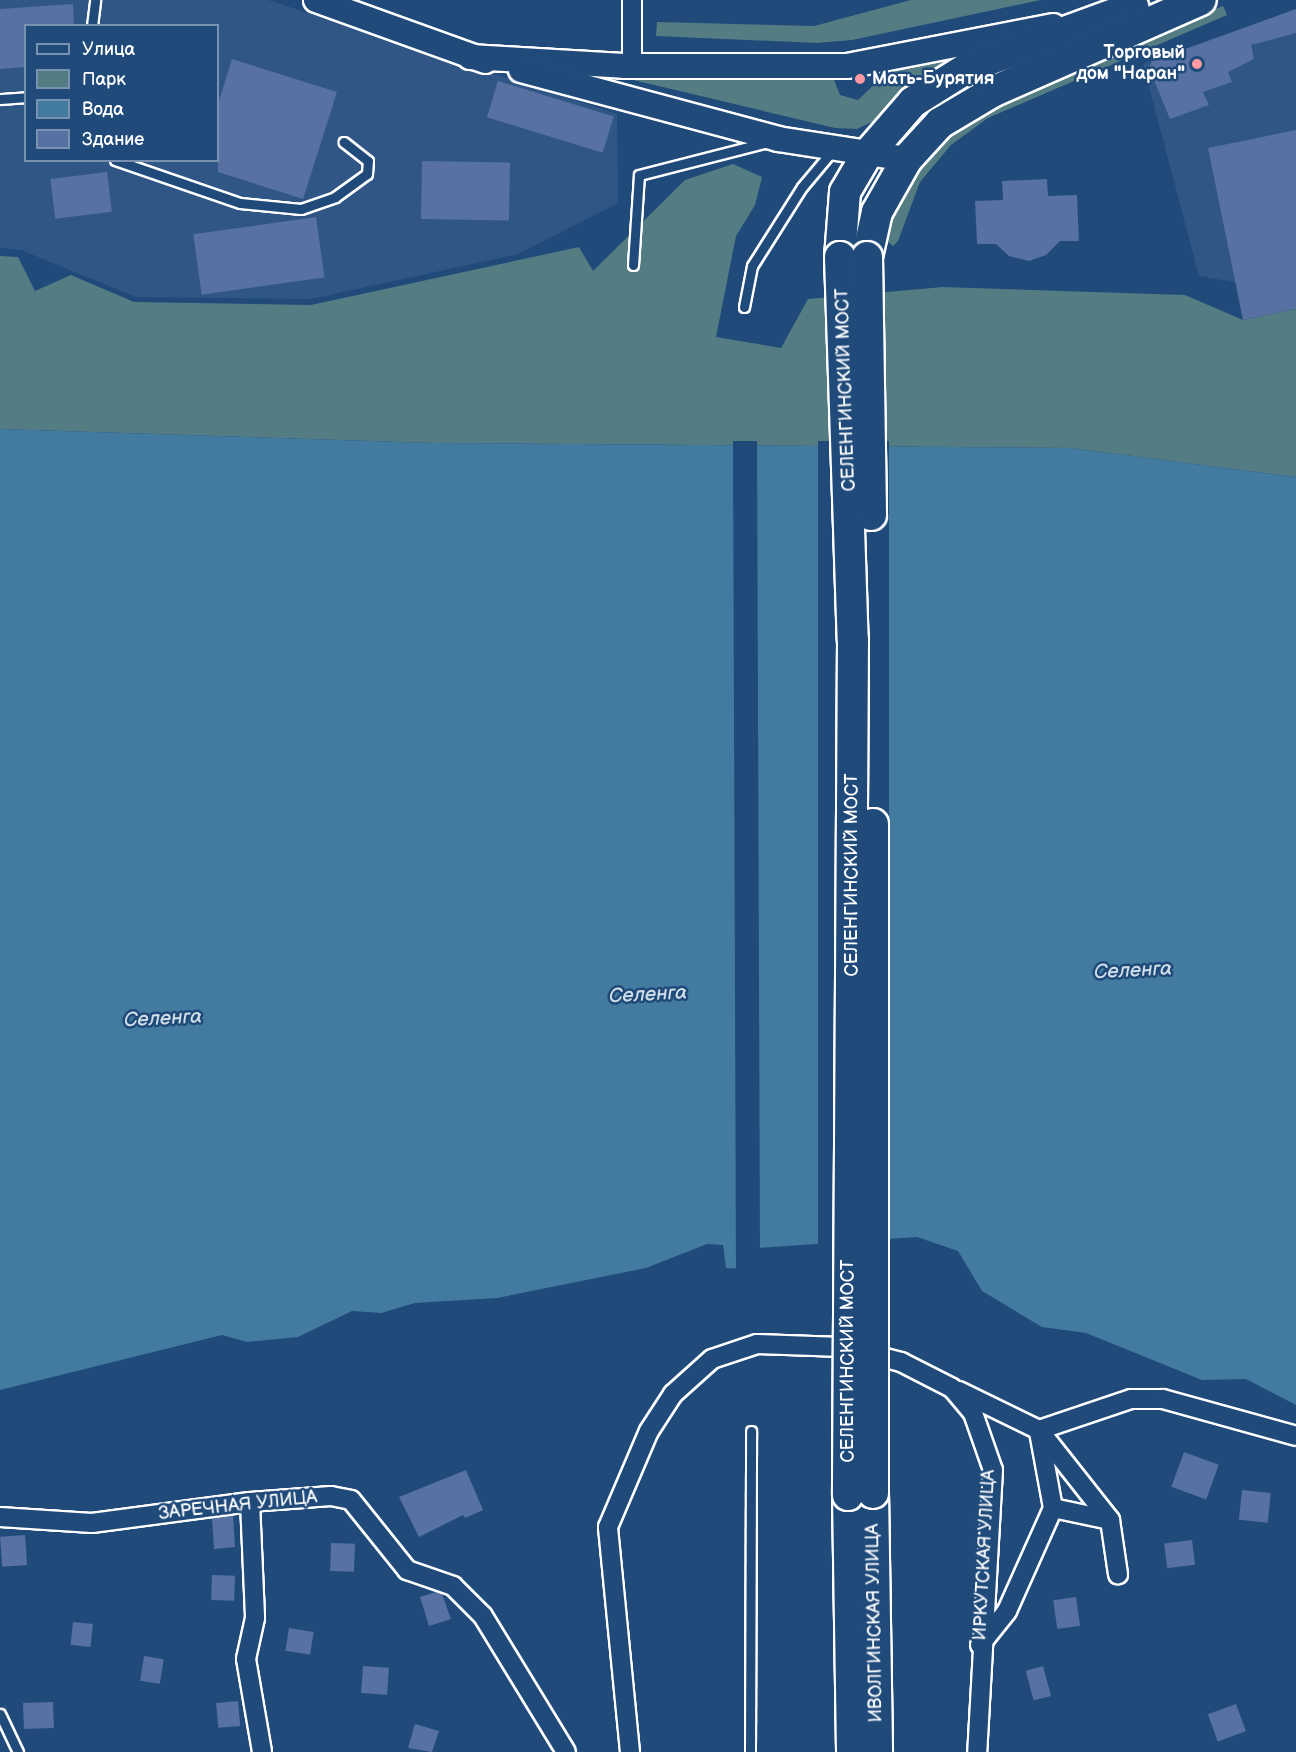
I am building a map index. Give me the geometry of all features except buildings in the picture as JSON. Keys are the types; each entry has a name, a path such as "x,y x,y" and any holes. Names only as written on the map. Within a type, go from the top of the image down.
{"main road":[{"path":"853,257 907,159 940,123 992,92 1201,0"},
{"path":"853,257 845,192 867,156 913,102 969,66 1135,6"},
{"name":"СЕЛЕНГИНСКИЙ МОСТ","path":"853,257 860,1494"},
{"name":"ИВОЛГИНСКАЯ УЛИЦА","path":"852,1752 860,1494"},
{"name":"ИВОЛГИНСКАЯ УЛИЦА","path":"860,1494 877,1752"}],"street":[{"path":"316,0 470,57 778,139 867,156 907,159"},
{"path":"632,0 632,66"},
{"path":"470,57 632,66 847,66 1135,6"},
{"path":"832,150 841,166 845,192"},
{"name":"ИРКУТСКАЯ УЛИЦА","path":"630,1752 608,1527 649,1431 673,1394 712,1359 757,1344 842,1347 901,1362 952,1388 973,1413 993,1470 981,1645 977,1752"},
{"path":"952,1388 1039,1430 1110,1520 1118,1575"},
{"path":"1039,1430 1131,1399 1163,1399 1296,1436"},
{"path":"981,1645 1007,1611 1053,1508 1039,1430"},
{"name":"ЗАРЕЧНАЯ УЛИЦА","path":"0,1517 92,1523 250,1502 331,1496 351,1500 407,1570 453,1586 483,1616 566,1752"},
{"path":"250,1502 255,1618 246,1659 262,1752"},
{"path":"1053,1508 1110,1520"}],"lane":[{"path":"92,24 95,0"},
{"path":"0,99 24,97"},
{"path":"633,265 639,175 778,139"},
{"path":"121,162 240,202 300,209 335,197 367,174 368,161 344,142"},
{"path":"744,307 752,266 802,187 832,150"},
{"path":"750,1752 751,1431"},
{"path":"0,1714 18,1752"}],"shaded area":[{"path":"0,0 268,0 617,114 618,203 518,254 311,299 136,297 21,250 0,248"},
{"path":"1296,9 1296,304 1251,285 1199,276 1143,64"}],"green space":[{"path":"911,0 1041,0 852,40 817,43 656,36 657,22 814,26"},
{"path":"1223,6 1227,15 988,118 951,145 920,182 898,241 893,246 887,241 889,219 908,176 975,107"},
{"path":"1006,33 900,96 878,119 857,129 835,128 591,70 829,67 840,95 858,100 877,82 881,59"},
{"path":"733,164 762,177 755,205 736,236 716,337 781,348 808,299 943,287 1185,295 1243,320 1296,309 1296,477 1070,448 433,443 0,429 0,256 18,257 35,291 71,275 134,302 311,305 579,247 593,271 685,180"}],"water":[{"name":"Селенга","path":"0,429 433,443 1070,448 1296,477 1296,1405 1246,1379 1202,1380 1086,1333 1042,1327 982,1291 958,1251 917,1237 758,1248 751,1269 726,1268 723,1245 707,1244 646,1268 497,1298 415,1303 381,1313 352,1311 298,1337 247,1342 222,1335 0,1390"}],"pier":[{"path":"733,441 757,441 760,1251 751,1272 736,1271"},
{"path":"818,441 889,441 889,1248 818,1248"}],"place":[{"name":"Торговый дом \"Наран\"","path":"1197,64"},
{"name":"Мать-Бурятия","path":"860,79"}]}
